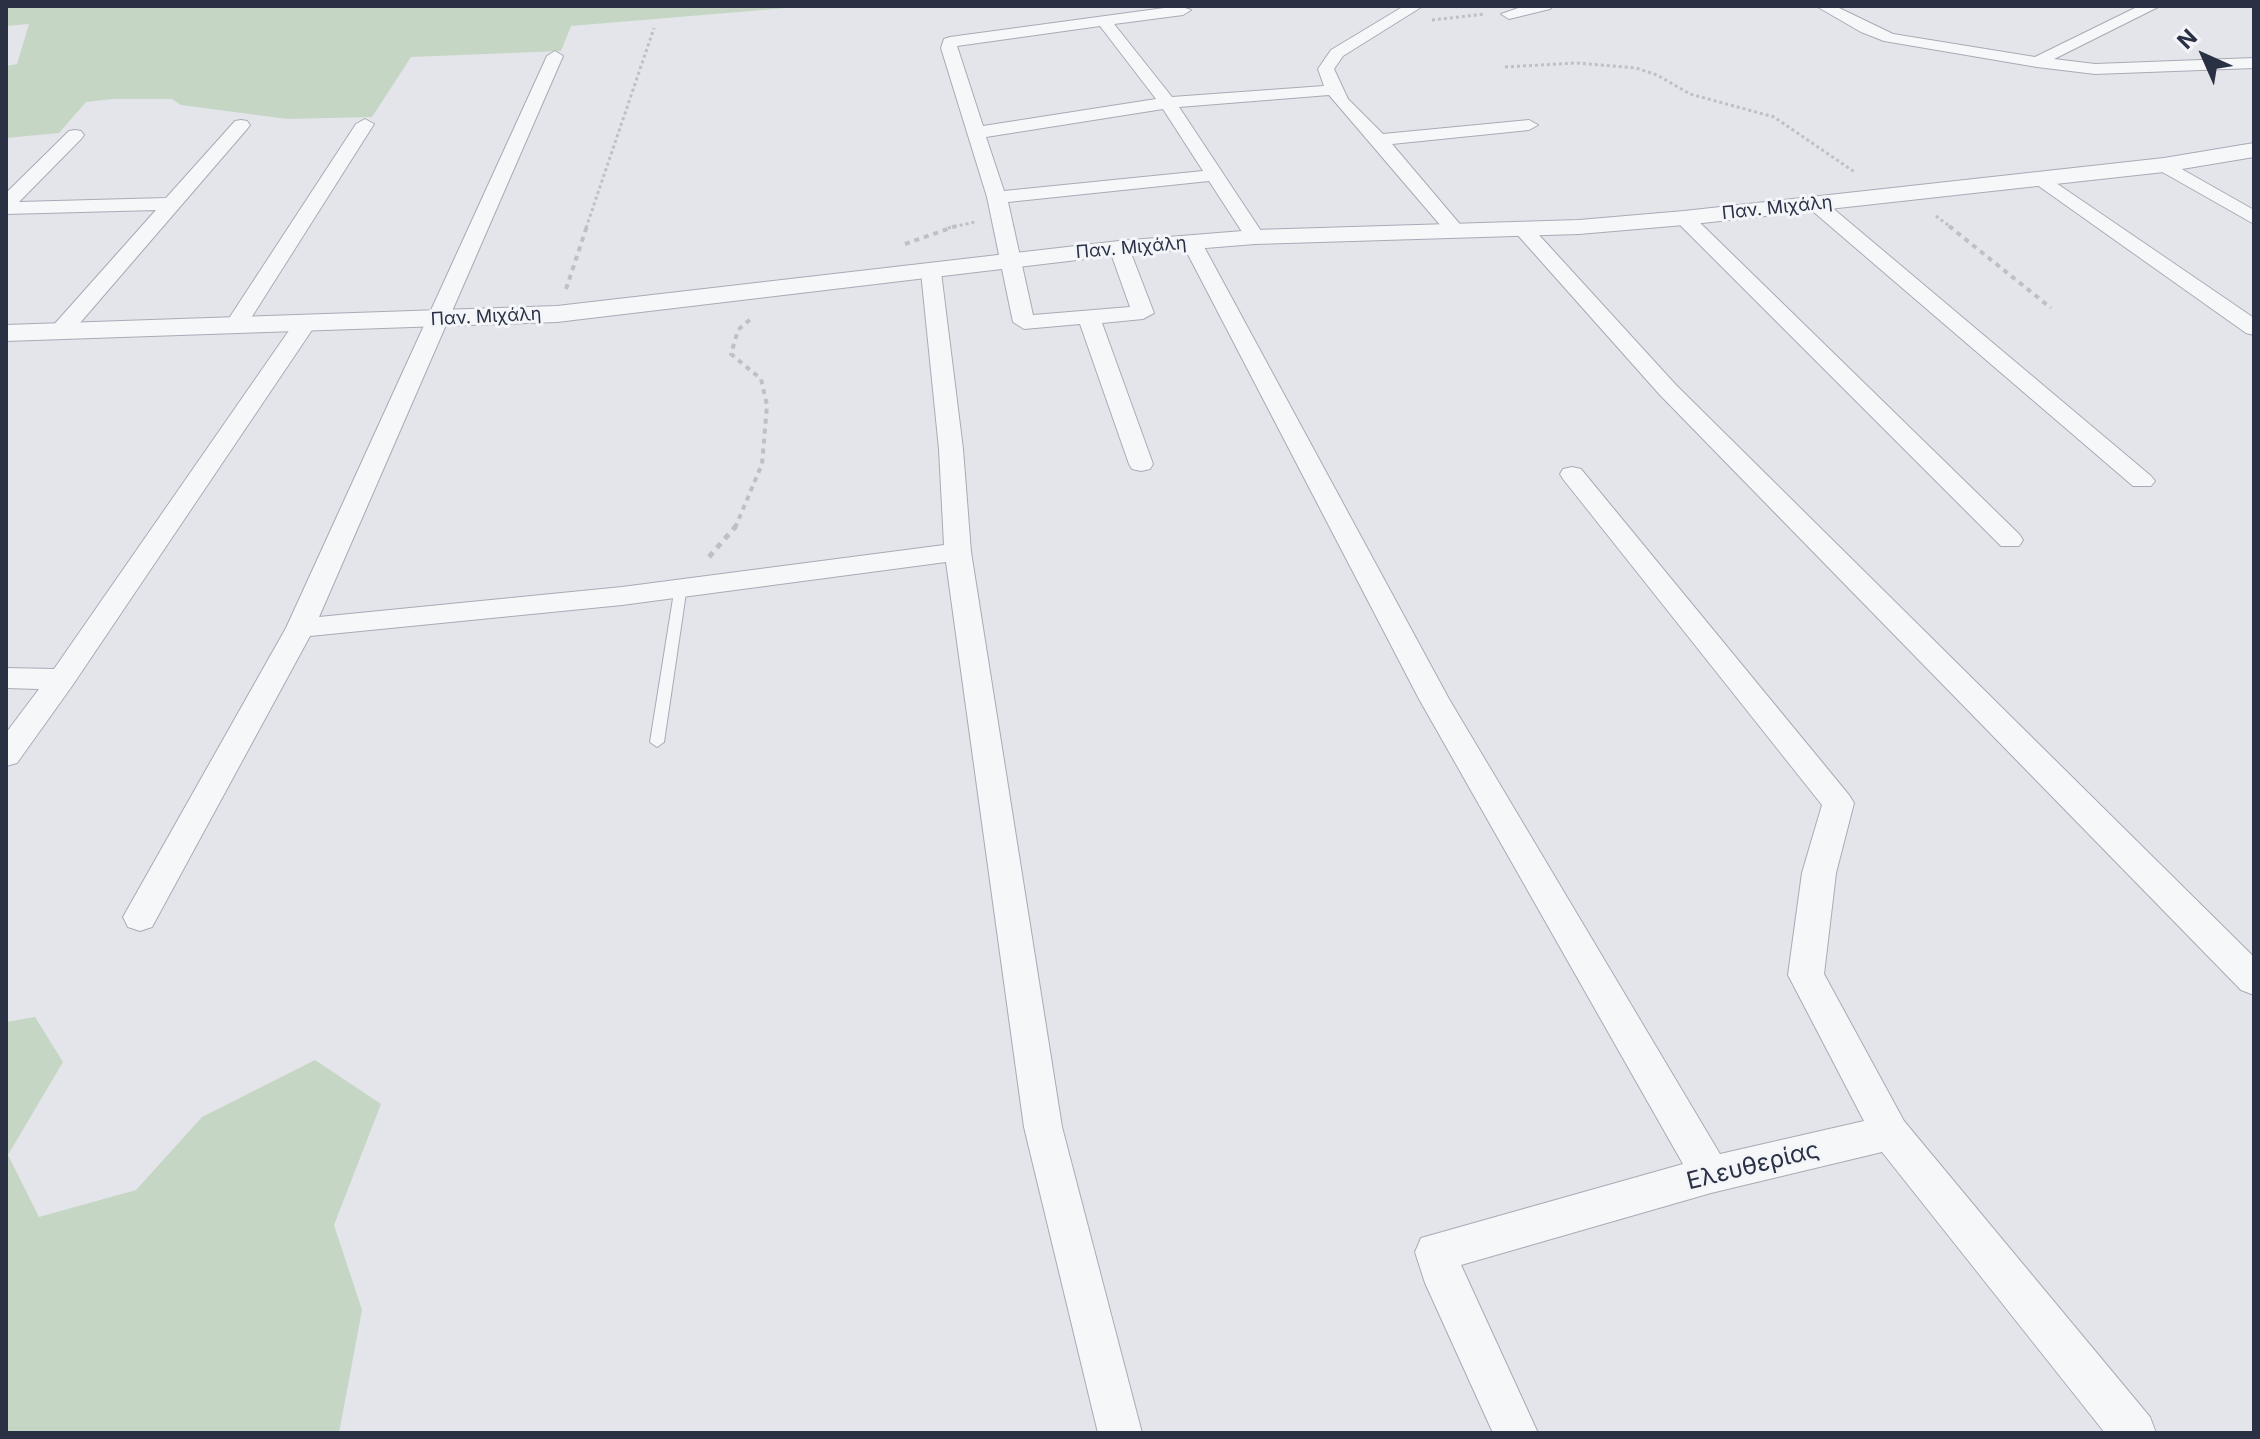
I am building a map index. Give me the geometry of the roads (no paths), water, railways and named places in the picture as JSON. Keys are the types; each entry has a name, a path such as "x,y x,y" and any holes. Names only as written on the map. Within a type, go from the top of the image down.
{"street":[{"path":"1509,14 1545,6"},
{"path":"1824,6 1890,38 2064,67 2124,69 2254,63"},
{"path":"2037,62 2152,6"},
{"path":"1410,9 1337,53 1326,69 1331,90 1379,140 1454,229"},
{"path":"1119,248 1143,313 1024,322 1008,261 997,197 949,48 950,42 1183,10"},
{"path":"1103,20 1165,103 1255,237"},
{"path":"140,917 300,628 555,56"},
{"path":"975,133 1165,103 1331,90"},
{"path":"235,326 365,124"},
{"path":"59,333 241,125"},
{"path":"1379,140 1529,125"},
{"path":"6,206 75,135"},
{"name":"Παν. Μιχάλη","path":"6,333 557,314 1119,248 1255,237 1579,227 1684,218 2164,165 2254,150"},
{"path":"2164,165 2254,218"},
{"path":"997,197 1215,175"},
{"path":"2040,178 2254,328"},
{"path":"6,206 171,204"},
{"path":"1816,204 2142,481"},
{"path":"1684,218 2010,540"},
{"path":"1522,228 1668,390 2254,980"},
{"path":"1192,243 1434,699 1711,1175"},
{"path":"931,272 951,449 958,552 1015,957 1043,1127 1120,1433"},
{"path":"1089,318 1141,464"},
{"path":"6,755 62,679 305,324"},
{"path":"1572,474 1838,803 1819,873 1806,975 1890,1133 2134,1433"},
{"path":"300,628 622,596 958,552"},
{"path":"6,678 62,679"},
{"name":"Ελευθερίας","path":"1516,1433 1446,1283 1436,1252 1711,1175 1890,1133"}],"lane":[{"path":"657,742 681,586"}]}
